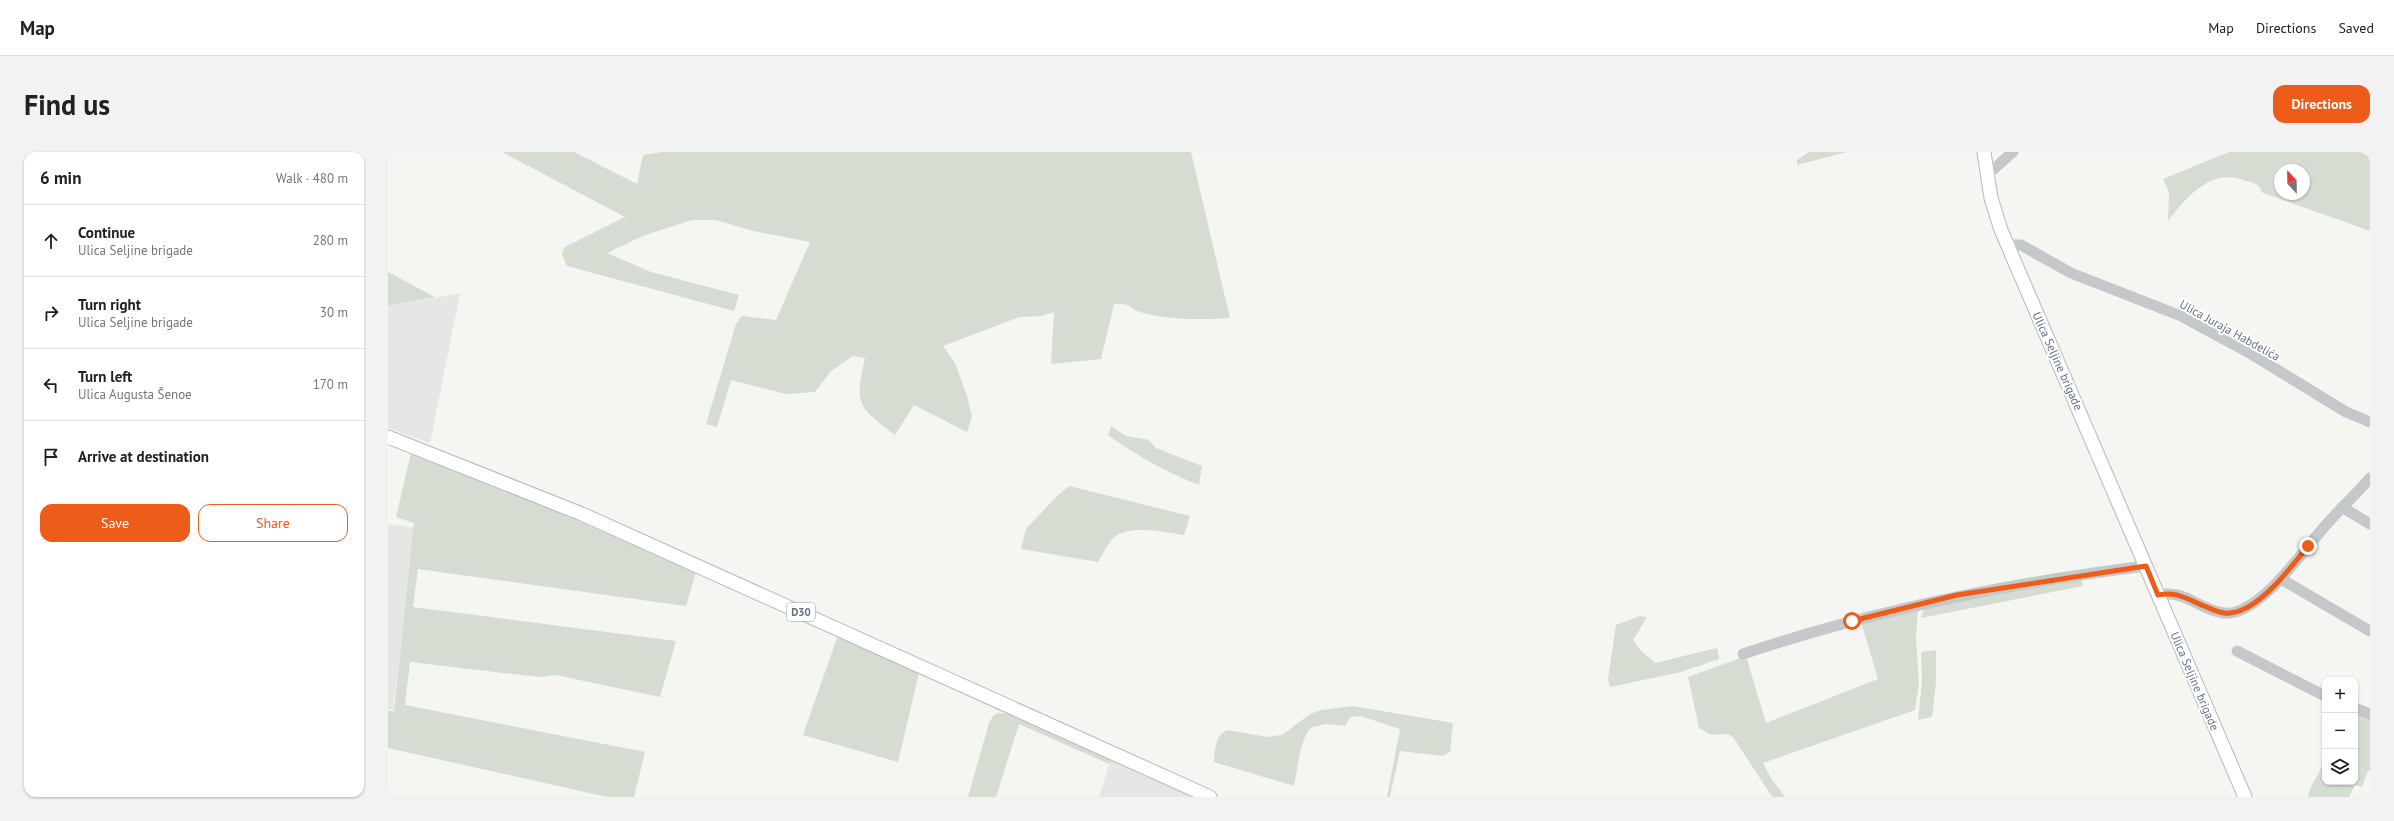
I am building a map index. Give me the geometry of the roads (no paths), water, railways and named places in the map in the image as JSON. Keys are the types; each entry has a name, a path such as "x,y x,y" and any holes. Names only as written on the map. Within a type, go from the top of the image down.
{"main road":[{"name":"Ulica Seljine brigade","path":"1984,152 1994,211 2007,245 2245,797"},
{"name":"D30","path":"388,437 589,517 1210,797"}],"street":[{"path":"1987,175 2013,152"},
{"name":"Ulica Juraja Habdelića","path":"2007,245 2021,245 2071,273 2181,316 2253,355 2346,412 2370,422"},
{"path":"2158,595 2177,594 2225,613 2246,607 2256,601 2281,579 2342,507 2370,478"},
{"path":"2342,507 2370,524"},
{"path":"1743,654 1810,632 1923,603 1996,589 2146,566"},
{"path":"2281,579 2370,631"},
{"path":"2237,651 2322,694"},
{"path":"2358,709 2370,714"}]}
